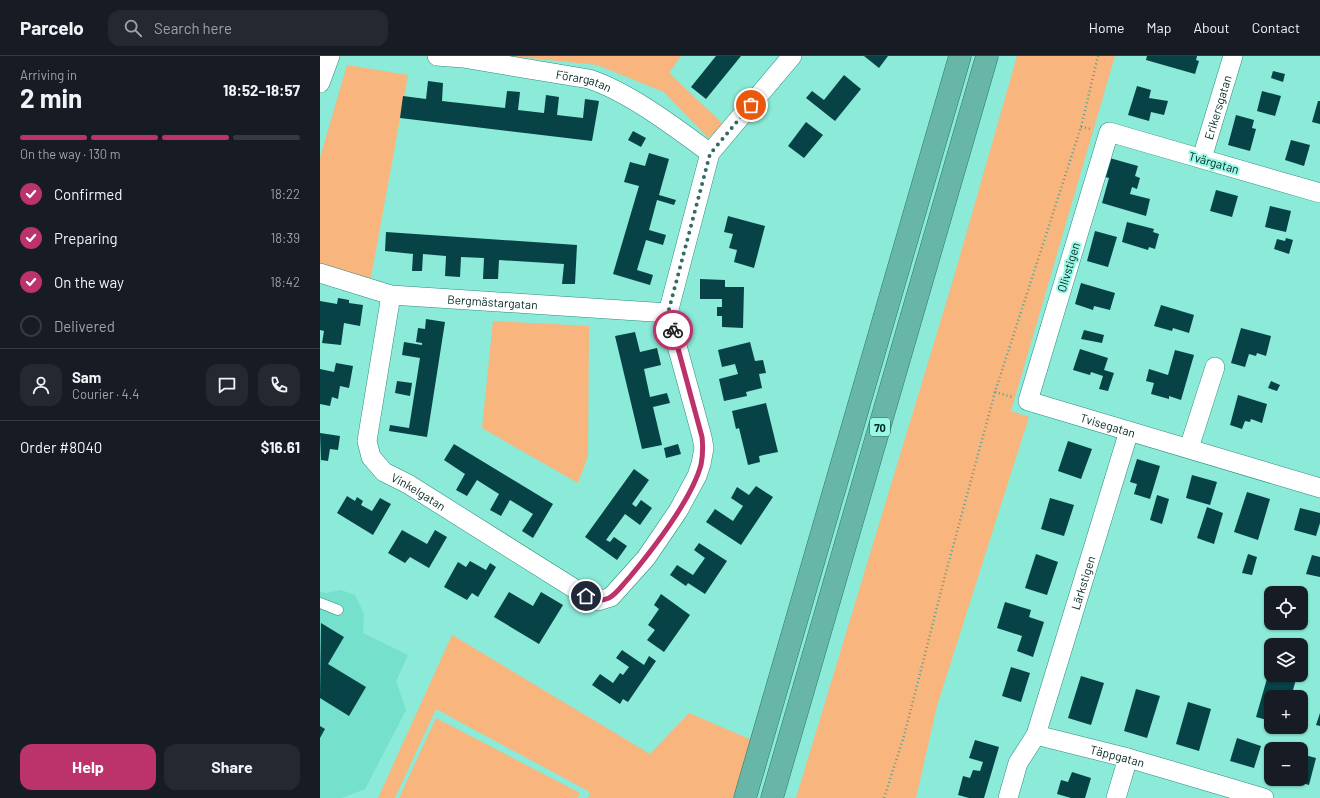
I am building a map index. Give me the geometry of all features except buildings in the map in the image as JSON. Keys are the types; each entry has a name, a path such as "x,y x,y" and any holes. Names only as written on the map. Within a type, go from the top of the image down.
{"highway":[{"name":"70","path":"745,798 960,56"},
{"name":"70","path":"772,798 987,56"}],"street":[{"path":"320,83 330,56"},
{"name":"Förargatan","path":"437,56 464,57 588,79 604,84 660,118 710,154"},
{"path":"668,313 710,154 792,56"},
{"name":"Erikersgatan","path":"1202,158 1233,56"},
{"name":"Tvärgatan","path":"1109,132 1202,158 1320,194"},
{"name":"Olivstigen","path":"1028,401 1109,132"},
{"name":"Bergmästargatan","path":"320,273 391,295 668,313"},
{"name":"Vinkelgatan","path":"391,295 370,411 367,441 371,458 384,472 408,484 586,596 598,601 611,597 646,558 678,511 701,464 704,448 702,437 668,313"},
{"path":"1189,448 1215,367"},
{"name":"Tvisegatan","path":"1028,401 1320,488"},
{"name":"Lärkstigen","path":"1036,735 1129,431"},
{"path":"1008,798 1018,763 1036,735"},
{"name":"Täppgatan","path":"1036,735 1128,758 1264,798"},
{"path":"1116,798 1128,758"}],"lane":[{"path":"320,603 338,610"}],"path":[{"path":"884,798 904,736 947,568 996,392 1081,127 1098,56"}],"shaded area":[{"path":"509,56 681,56 669,73 724,125 708,138 664,92 597,65"},
{"path":"1017,56 1115,56 1011,411 1029,417 937,706 916,798 796,798 953,280"},
{"path":"347,65 408,75 369,288 320,263 320,158"},
{"path":"493,321 589,326 588,456 578,483 482,428"},
{"path":"341,590 355,595 364,614 363,633 408,655 396,681 406,710 365,789 342,798 320,798 320,592 327,593"},
{"path":"452,635 650,754 689,713 752,740 733,798 588,798 590,792 436,709 395,798 378,798"},
{"path":"436,718 580,793 577,798 399,798"}],"way so far":[{"path":"673,330 668,313 710,154 751,105"}],"route":[{"path":"586,596 598,601 611,597 620,588 646,558 678,511 697,476 701,464 704,448 702,437 673,330"}]}
